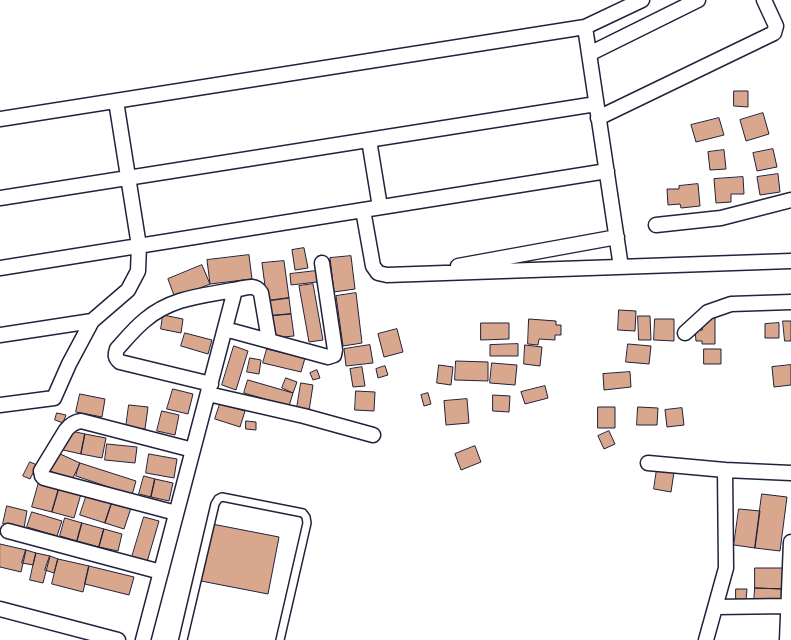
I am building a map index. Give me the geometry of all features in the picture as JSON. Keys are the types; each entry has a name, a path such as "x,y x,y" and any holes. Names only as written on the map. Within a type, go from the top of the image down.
{"street":[{"path":"0,119 585,26 642,0"},
{"path":"589,54 698,0"},
{"path":"598,118 774,33 776,26 764,0"},
{"path":"585,26 621,267"},
{"path":"0,406 54,398 69,364 92,321 128,290 138,271 140,246 116,101"},
{"path":"0,198 596,104"},
{"path":"369,140 380,207"},
{"path":"0,268 607,171"},
{"path":"656,225 721,218 791,200"},
{"path":"363,210 373,266 378,273 387,275 791,261"},
{"path":"409,275 617,237"},
{"path":"225,329 328,357 334,355 335,350 322,263"},
{"path":"269,340 261,293 258,288 254,286 196,296 169,304 145,320 117,349 115,354 116,359 120,362 209,389 373,434"},
{"path":"143,640 235,290"},
{"path":"685,333 708,312 730,304 791,302"},
{"path":"0,336 92,321"},
{"path":"176,513 44,478 42,476 42,470 66,430 74,423 81,421 193,450"},
{"path":"648,463 725,470 791,473"},
{"path":"706,640 726,568 725,470"},
{"path":"8,531 161,572"},
{"path":"787,640 791,542"},
{"path":"716,607 789,611"},
{"path":"0,609 66,633 118,640"}],"lane":[{"path":"183,640 215,504 218,499 222,497 303,513 306,517 307,523 280,640"}],"building":[{"path":"734,91 748,91 748,107 734,106"},
{"path":"763,113 769,134 746,141 740,120"},
{"path":"719,118 724,135 696,142 691,125"},
{"path":"773,149 777,167 757,171 753,153"},
{"path":"724,150 726,169 710,170 708,152"},
{"path":"778,174 780,192 760,195 757,177"},
{"path":"743,177 744,194 731,194 731,202 716,203 714,179"},
{"path":"698,184 700,206 681,208 680,204 668,205 667,189 679,189 679,186"},
{"path":"304,248 308,268 295,270 292,250"},
{"path":"249,255 252,279 210,284 207,260"},
{"path":"351,256 355,289 334,292 330,258"},
{"path":"284,261 289,298 267,301 262,263"},
{"path":"202,265 210,284 175,298 168,279"},
{"path":"316,271 317,282 291,285 290,274"},
{"path":"313,284 323,340 309,342 299,286"},
{"path":"356,293 362,343 343,346 336,296"},
{"path":"289,298 291,314 269,316 267,301"},
{"path":"619,310 636,311 635,331 618,330"},
{"path":"291,314 294,336 272,338 269,316"},
{"path":"163,315 183,319 181,333 161,329"},
{"path":"638,316 650,316 651,340 639,340"},
{"path":"702,318 715,318 715,344 702,344 702,341 696,341 695,330 702,330"},
{"path":"529,319 556,321 556,325 561,325 561,335 555,335 555,340 539,339 538,345 528,344"},
{"path":"655,319 674,319 674,341 654,340"},
{"path":"783,321 791,321 791,341 785,341"},
{"path":"481,323 509,323 509,339 481,340"},
{"path":"779,323 779,338 765,338 765,324"},
{"path":"397,329 403,352 384,357 378,334"},
{"path":"185,333 212,340 208,354 181,346"},
{"path":"518,344 518,356 490,356 490,345"},
{"path":"628,344 651,346 649,364 626,362"},
{"path":"370,345 373,363 346,366 344,349"},
{"path":"525,345 542,347 540,366 524,364"},
{"path":"234,346 248,351 236,390 222,385"},
{"path":"267,349 305,358 301,372 263,363"},
{"path":"704,349 721,349 721,364 704,364"},
{"path":"250,358 261,360 259,374 247,372"},
{"path":"456,361 488,362 488,381 455,380"},
{"path":"492,363 517,365 515,385 490,383"},
{"path":"439,365 453,367 451,385 437,383"},
{"path":"791,365 791,385 774,387 772,367"},
{"path":"385,366 388,375 378,378 376,369"},
{"path":"362,367 365,386 353,387 350,369"},
{"path":"317,370 320,378 313,380 310,373"},
{"path":"630,372 631,387 604,390 603,374"},
{"path":"286,378 297,382 293,393 282,388"},
{"path":"248,380 293,393 289,406 244,393"},
{"path":"301,383 313,385 309,411 297,408"},
{"path":"545,386 548,398 525,404 521,392"},
{"path":"173,389 193,394 188,414 167,409"},
{"path":"356,391 375,392 374,411 355,410"},
{"path":"428,393 431,404 424,406 421,395"},
{"path":"80,394 105,399 102,417 76,412"},
{"path":"493,395 510,396 509,412 493,411"},
{"path":"467,399 469,423 446,425 444,401"},
{"path":"220,404 245,411 240,427 215,419"},
{"path":"129,405 148,407 145,429 126,427"},
{"path":"598,407 615,407 615,428 598,428"},
{"path":"638,407 658,408 657,425 637,425"},
{"path":"682,408 684,425 667,427 665,410"},
{"path":"162,411 179,415 175,435 157,431"},
{"path":"57,413 66,415 63,423 55,420"},
{"path":"246,421 256,422 256,430 246,429"},
{"path":"67,430 85,434 81,454 63,450"},
{"path":"609,431 615,444 604,449 598,436"},
{"path":"85,434 106,438 102,458 81,454"},
{"path":"107,444 137,447 135,463 105,460"},
{"path":"475,446 481,462 461,470 455,454"},
{"path":"58,453 80,463 72,480 50,471"},
{"path":"149,454 177,459 174,478 146,473"},
{"path":"30,462 37,465 30,479 23,476"},
{"path":"80,463 136,481 132,495 76,476"},
{"path":"657,469 674,472 671,492 654,489"},
{"path":"144,476 155,479 151,497 139,494"},
{"path":"155,479 173,483 169,501 151,497"},
{"path":"39,482 59,488 52,512 32,507"},
{"path":"59,488 81,494 74,518 52,512"},
{"path":"87,494 112,502 105,523 80,515"},
{"path":"762,494 787,497 780,551 755,548"},
{"path":"112,502 131,508 124,529 105,523"},
{"path":"7,506 27,511 24,528 3,524"},
{"path":"739,509 760,511 755,548 734,545"},
{"path":"32,512 62,521 57,536 27,527"},
{"path":"144,517 159,521 147,562 132,557"},
{"path":"65,518 82,523 77,541 60,536"},
{"path":"82,523 104,529 99,547 77,541"},
{"path":"212,524 279,537 268,594 201,581"},
{"path":"104,529 122,534 118,551 99,547"},
{"path":"0,544 26,550 21,572 0,567"},
{"path":"26,550 36,553 33,565 22,563"},
{"path":"36,553 50,556 43,583 30,580"},
{"path":"50,556 58,559 54,573 45,570"},
{"path":"58,559 89,566 83,592 52,584"},
{"path":"89,566 134,577 129,595 85,584"},
{"path":"755,568 785,568 784,589 755,588"},
{"path":"755,588 784,589 784,604 754,603"},
{"path":"736,589 747,589 746,600 736,599"}]}
